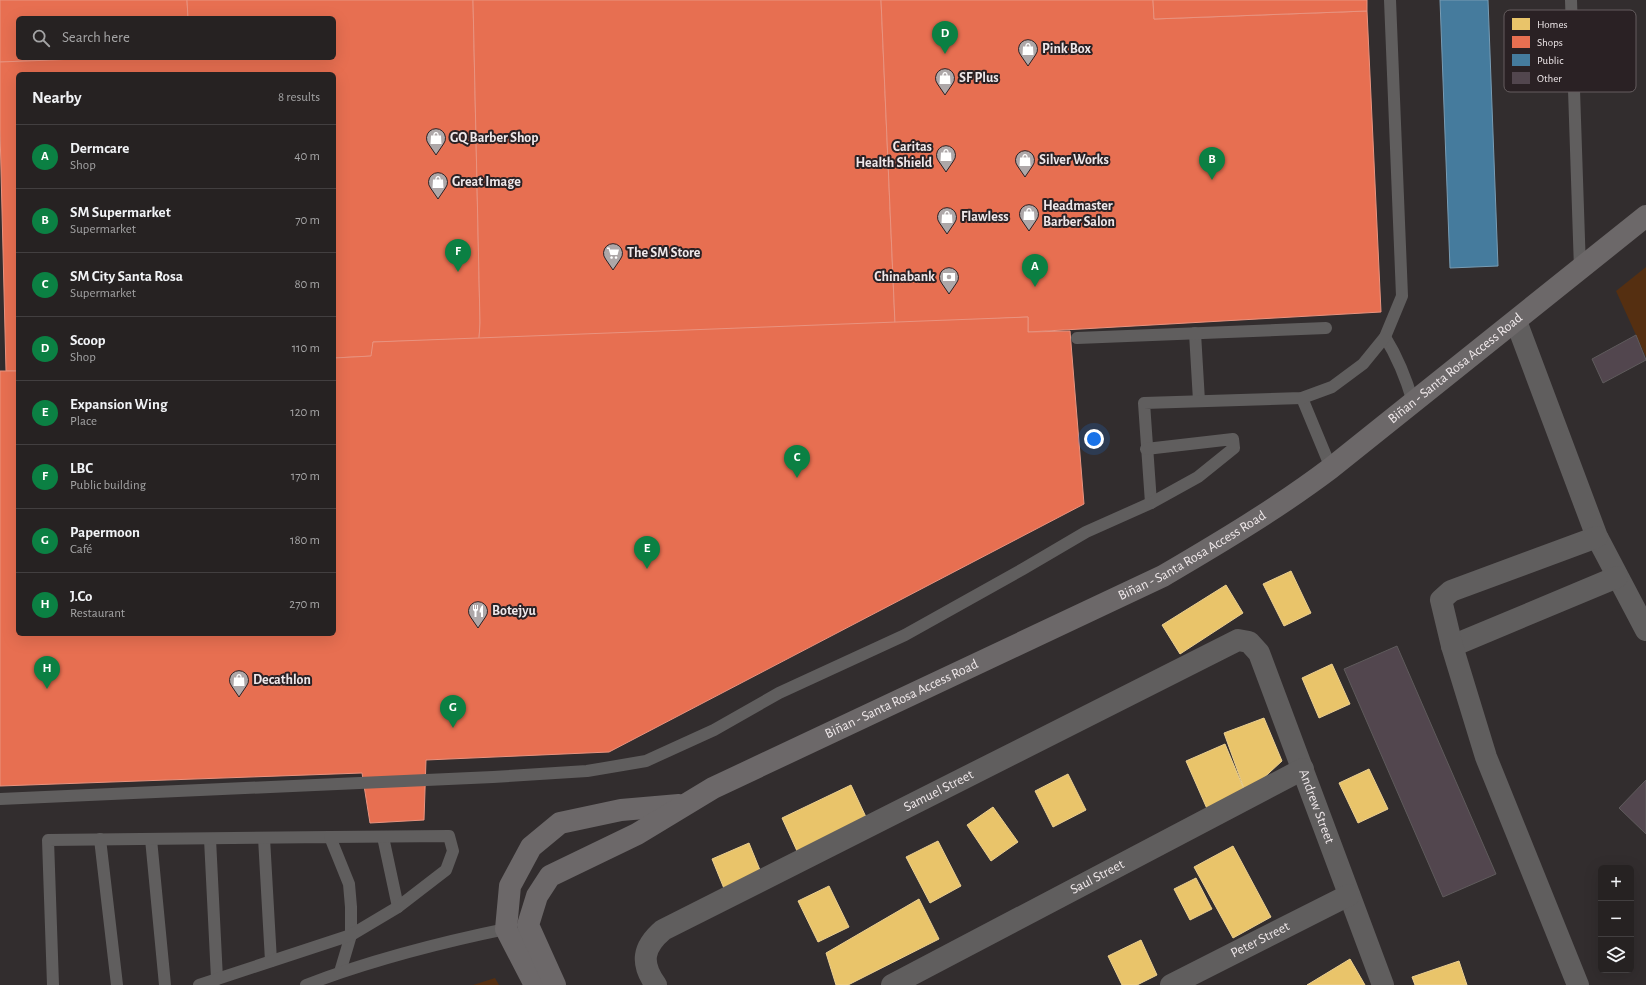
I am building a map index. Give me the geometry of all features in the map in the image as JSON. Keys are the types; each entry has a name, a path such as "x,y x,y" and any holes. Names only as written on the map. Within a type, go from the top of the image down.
{"main road":[{"name":"Biñan - Santa Rosa Access Road","path":"528,925 537,896 550,876 637,834 682,805 713,788 1163,576 1228,538 1297,494 1332,468 1413,402 1516,322 1646,216"},
{"name":"Biñan - Santa Rosa Access Road","path":"506,930 510,886 531,847 560,823 621,810 682,805"},
{"path":"528,925 555,985"},
{"path":"506,930 535,985"}],"street":[{"path":"1516,322 1597,537 1646,630"},
{"path":"1578,985 1486,757 1452,646 1441,600 1451,591 1597,537"},
{"path":"1452,646 1617,577"},
{"name":"Andrew Street","path":"1238,640 1249,642 1259,653 1383,985"},
{"name":"Samuel Street","path":"656,985 650,977 646,963 646,951 653,939 663,930 1238,640"},
{"name":"Saul Street","path":"892,985 1303,769"},
{"name":"Peter Street","path":"1171,985 1349,895"}],"lane":[{"path":"1151,503 1146,449 1144,403 1302,398 1332,387 1358,369 1385,337 1402,296 1390,0"},
{"path":"1571,0 1571,10"},
{"path":"1574,92 1580,269"},
{"path":"1077,338 1326,328"},
{"path":"1195,333 1199,401"},
{"path":"1385,337 1403,369 1413,402"},
{"path":"1302,398 1332,468"},
{"path":"0,799 516,776 587,771 646,761 714,730 779,693 905,635 1086,532 1151,503 1198,477 1234,448 1233,439 1146,449"},
{"path":"53,985 48,840 449,836 453,851 446,870 398,907 352,935 199,985"},
{"path":"383,837 398,907"},
{"path":"210,838 217,979"},
{"path":"264,838 271,961"},
{"path":"330,838 349,884 352,935 340,972"},
{"path":"100,839 117,985"},
{"path":"150,839 165,985"},
{"path":"306,985 340,972 483,933 528,925"}],"shaded area":[{"path":"1646,267 1646,357 1616,291"},
{"path":"495,978 499,985 473,985"}],"building: Homes":[{"path":"1291,571 1311,613 1284,626 1263,584"},
{"path":"1226,585 1243,613 1180,654 1162,625"},
{"path":"1332,664 1350,704 1319,718 1302,678"},
{"path":"1264,718 1282,761 1246,794 1224,733"},
{"path":"1225,744 1246,794 1208,811 1186,761"},
{"path":"1369,769 1388,809 1358,823 1339,783"},
{"path":"1068,774 1086,810 1053,827 1035,791"},
{"path":"851,785 866,817 797,851 782,818"},
{"path":"993,807 1018,842 991,861 967,825"},
{"path":"938,841 961,886 930,903 906,857"},
{"path":"749,843 762,875 725,891 712,859"},
{"path":"1233,846 1271,917 1233,938 1194,867"},
{"path":"1196,878 1212,909 1190,920 1174,889"},
{"path":"829,886 849,927 818,942 798,901"},
{"path":"919,899 939,939 848,985 836,985 826,953"},
{"path":"1141,940 1157,975 1137,985 1122,985 1108,956"},
{"path":"1350,959 1365,985 1307,985"},
{"path":"1459,961 1467,985 1415,985 1412,977"}],"building: Shops":[{"path":"0,0 187,0 188,16 16,16 16,60 52,60 0,62"},
{"path":"187,0 473,0 480,323 479,339 373,342 374,356 336,358 336,72 16,72 16,371 6,371 0,130 0,62 52,60 336,60 336,16 188,16"},
{"path":"473,0 881,0 895,324 479,339 480,323"},
{"path":"881,0 1153,0 1154,19 1367,11 1381,312 1028,332 1028,317 895,324"},
{"path":"1153,0 1367,0 1367,11 1154,19"},
{"path":"1028,317 1028,332 1070,331 1084,504 609,752 426,760 424,820 370,823 362,773 0,786 0,371 16,371 16,636 336,636 336,358 371,356 373,342"}],"building: Public":[{"path":"1440,0 1488,0 1498,266 1450,268"}],"building: Other":[{"path":"1636,335 1646,360 1603,383 1592,359"},
{"path":"1397,646 1496,874 1443,897 1344,669"},
{"path":"1646,780 1646,834 1619,808"}],"place":[{"name":"Scoop","path":"945,54"},
{"name":"Pink Box","path":"1028,66"},
{"name":"SF Plus","path":"945,95"},
{"name":"GQ Barber Shop","path":"436,155"},
{"name":"Caritas Health Shield","path":"946,172"},
{"name":"Silver Works","path":"1025,177"},
{"name":"SM Supermarket","path":"1212,180"},
{"name":"Great Image","path":"438,199"},
{"name":"Headmaster Barber Salon","path":"1029,231"},
{"name":"Flawless","path":"947,234"},
{"name":"The SM Store","path":"613,270"},
{"name":"LBC","path":"458,272"},
{"name":"Dermcare","path":"1035,287"},
{"name":"Chinabank","path":"949,294"},
{"name":"SM City Santa Rosa","path":"797,478"},
{"name":"Expansion Wing","path":"647,569"},
{"name":"Botejyu","path":"478,628"},
{"name":"J.Co","path":"47,689"},
{"name":"Decathlon","path":"239,697"},
{"name":"Papermoon","path":"453,728"}]}
